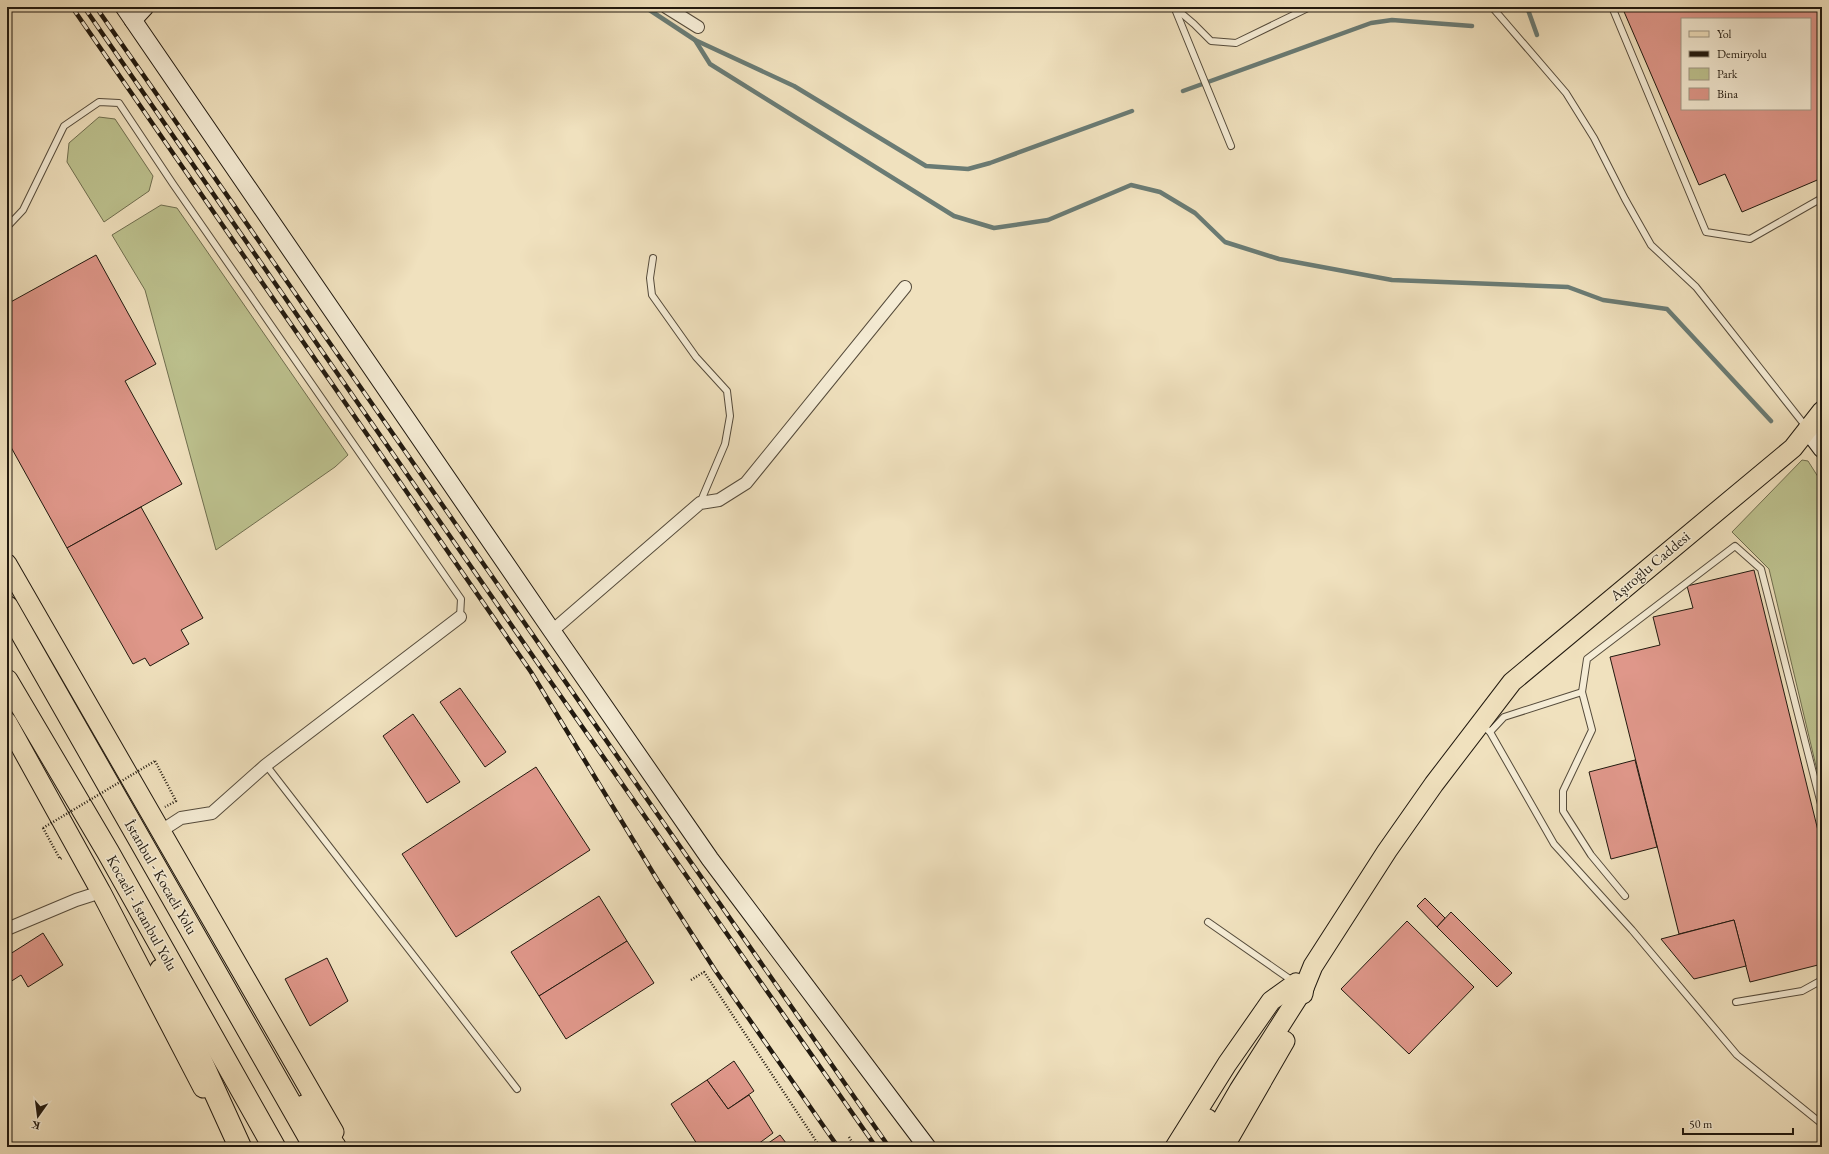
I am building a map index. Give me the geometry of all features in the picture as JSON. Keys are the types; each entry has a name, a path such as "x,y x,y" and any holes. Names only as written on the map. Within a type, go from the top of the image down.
{"highway":[{"name":"İstanbul - Kocaeli Yolu","path":"7,606 315,1147"},
{"name":"Kocaeli - İstanbul Yolu","path":"7,681 136,903 274,1147"},
{"path":"136,903 170,993 240,1147"},
{"path":"249,1031 335,1147"}],"main road":[{"path":"145,7 128,14 552,632 710,859 927,1147"},
{"name":"Aşıroğlu Caddesi","path":"1300,985 1387,851 1434,784 1485,728 1512,682 1792,448 1822,410"},
{"path":"1807,429 1822,448"},
{"path":"7,564 343,1147"},
{"path":"7,722 101,892 209,1100 236,1147"},
{"path":"1191,1147 1235,1086 1300,985"},
{"path":"1175,1147 1227,1064 1271,1001 1300,985"},
{"path":"1224,1147 1300,1014 1300,985"},
{"path":"1206,1147 1235,1086"}],"street":[{"path":"666,7 698,27"},
{"path":"552,632 700,503 719,500 746,483 905,287"},
{"path":"161,831 181,818 212,813 266,765 460,617"},
{"path":"7,929 76,900 101,892"}],"lane":[{"path":"1174,7 1211,41 1236,43 1310,7"},
{"path":"1174,7 1232,146"},
{"path":"1492,7 1509,29 1566,93 1594,138 1625,199 1651,245 1696,287 1807,429"},
{"path":"1612,7 1706,232 1750,239 1822,198"},
{"path":"7,227 22,210 64,126 99,102 119,103 172,184 462,599 460,617"},
{"path":"653,258 650,278 652,295 696,357 727,391 730,416 724,444 700,503"},
{"path":"1625,896 1591,855 1563,811 1562,791 1592,730 1582,692 1587,659 1735,546 1761,568 1822,808"},
{"path":"1582,692 1504,717 1485,728 1554,844 1632,930 1737,1055 1822,1124"},
{"path":"266,765 517,1089"},
{"path":"1208,922 1300,985"},
{"path":"1736,1002 1802,991 1822,980"}],"path":[{"path":"60,859 43,828 155,761 176,801"},
{"path":"691,980 704,972 820,1147"},
{"path":"848,1137 856,1147"}],"green space":[{"path":"99,117 115,119 153,176 149,191 104,222 67,162 69,143"},
{"path":"161,205 177,208 348,455 335,467 216,550 145,290 112,235"},
{"path":"1802,460 1808,461 1822,483 1822,791 1769,569 1732,532"}],"building":[{"path":"1622,7 1822,7 1822,178 1742,212 1725,174 1699,185"},
{"path":"96,255 156,364 125,381 182,484 67,548 7,440 7,304"},
{"path":"141,507 203,618 181,630 189,644 150,666 145,658 133,664 67,548"},
{"path":"1754,570 1822,847 1822,964 1750,982 1734,920 1679,934 1610,657 1660,645 1653,617 1693,608 1687,586"},
{"path":"460,688 506,752 485,767 440,702"},
{"path":"413,714 460,782 427,803 383,736"},
{"path":"1635,760 1657,847 1611,859 1589,772"},
{"path":"536,767 590,850 456,937 402,854"},
{"path":"599,896 627,941 539,996 511,952"},
{"path":"1425,898 1445,918 1437,927 1417,906"},
{"path":"1451,912 1512,973 1497,987 1437,927"},
{"path":"1734,920 1746,966 1694,979 1661,939"},
{"path":"1407,921 1474,987 1409,1054 1341,989"},
{"path":"43,933 63,965 28,987 21,975 7,984 7,956"},
{"path":"627,941 654,983 566,1039 539,996"},
{"path":"327,958 348,1001 310,1026 285,979"},
{"path":"734,1061 754,1091 728,1109 707,1080"},
{"path":"707,1080 728,1109 749,1095 773,1133 754,1147 699,1147 671,1104"},
{"path":"780,1135 789,1147 764,1146"}],"waterway":[{"path":"645,7 695,40 794,86 926,166 968,169 990,163 1132,111"},
{"path":"1527,7 1537,35"},
{"path":"1183,91 1371,23 1392,20 1472,26"},
{"path":"695,40 710,64 954,216 994,228 1048,220 1131,185 1160,192 1195,213 1225,242 1279,259 1392,280 1568,287 1603,300 1667,309 1771,421"}],"railway":[{"path":"72,7 531,672 658,881 715,970 838,1147"},
{"path":"84,7 539,665 876,1147"},
{"path":"96,7 889,1147"}]}
